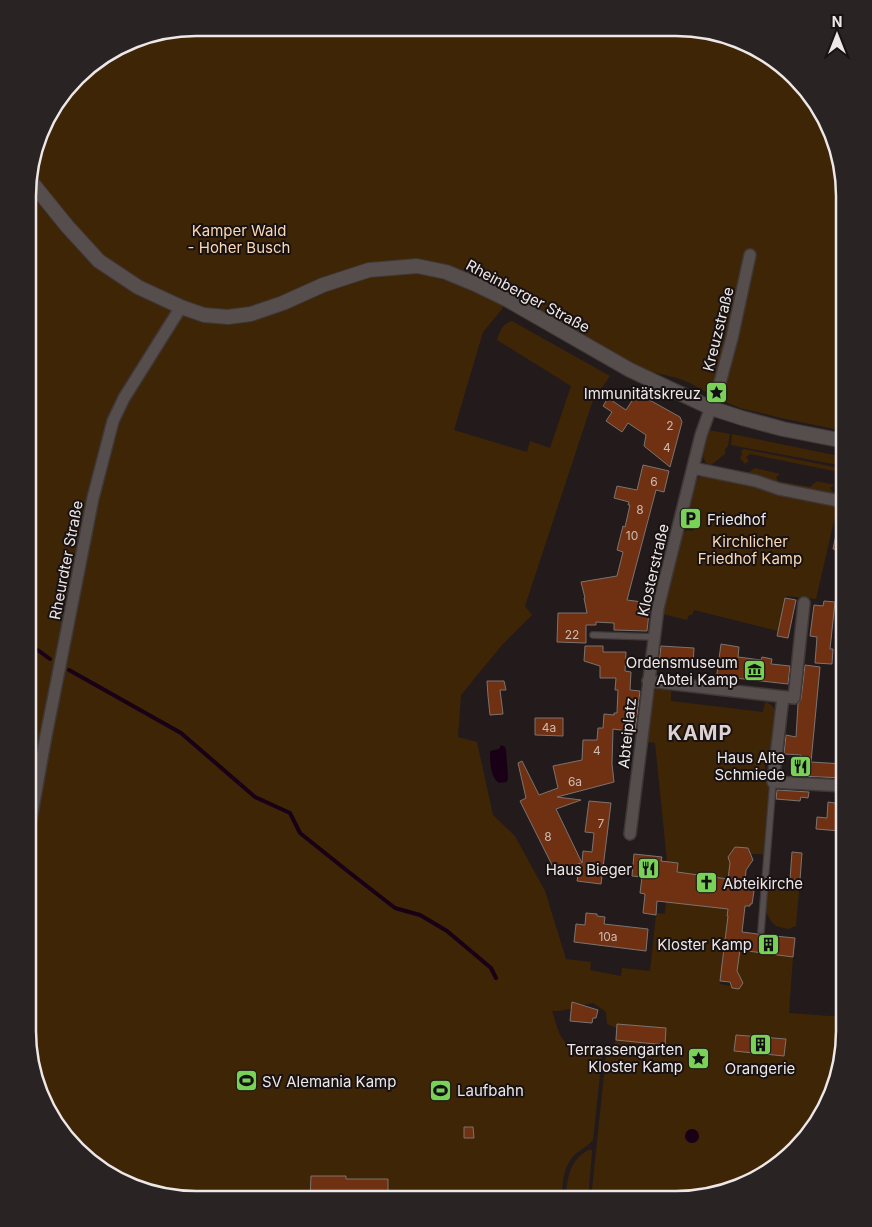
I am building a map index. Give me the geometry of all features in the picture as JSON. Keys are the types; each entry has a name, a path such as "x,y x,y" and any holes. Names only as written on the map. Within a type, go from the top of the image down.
{"main road":[{"name":"Rheinberger Straße","path":"37,189 99,261 138,287 181,307 204,315 228,317 250,314 272,307 323,285 369,270 417,266 446,272 475,284 506,299 630,370 711,408 742,418 836,439"}],"street":[{"name":"Kreuzstraße","path":"711,408 732,338 750,255"},
{"name":"Rheurdter Straße","path":"36,792 93,498 113,422 124,398 181,307"},
{"name":"Klosterstraße","path":"648,681 660,600 701,435 711,408"},
{"path":"693,468 836,500"},
{"path":"804,603 794,698 783,697 773,782 835,786"},
{"name":"Abteiplatz","path":"630,834 648,681 783,697"}],"lane":[{"path":"594,635 654,637"},
{"path":"761,931 773,782"}],"green space":[{"name":"Kamper Wald - Hoher Busch","path":"196,36 676,36 697,38 737,48 773,69 803,99 819,125 827,145 833,165 836,196 836,429 740,408 718,399 690,383 644,370 506,299 502,309 483,332 454,430 527,452 530,441 550,448 571,386 497,340 500,331 509,322 512,321 610,376 593,400 525,606 532,615 502,645 461,695 458,737 477,742 493,815 515,836 545,891 566,959 591,962 590,970 621,976 622,968 650,971 656,915 657,913 665,914 666,902 728,909 720,984 739,989 736,977 740,950 793,957 789,1013 835,1016 833,1062 819,1102 809,1120 796,1136 765,1164 747,1174 707,1188 676,1191 592,1191 606,1056 610,1052 614,1052 616,1028 607,1024 606,1012 593,1003 552,1011 560,1034 568,1044 596,1050 602,1056 593,1140 569,1162 563,1180 562,1191 196,1191 175,1189 135,1179 99,1158 83,1144 63,1120 45,1082 39,1062 36,1031 36,196 39,165 48,135 63,107 76,91 99,69 135,48 165,39"},
{"path":"709,430 730,434 725,454 711,465 706,463 703,457"},
{"path":"732,434 836,455 836,464 731,445"},
{"path":"744,449 836,467 836,471 750,454 746,457 749,461 745,464 740,458 741,451"},
{"path":"755,468 780,474 776,477 778,481 810,487 817,481 835,485 830,488 836,492 836,496 780,485 760,475 748,473"},
{"name":"Kirchlicher Friedhof Kamp","path":"699,477 707,477 836,504 836,514 816,599 786,596 778,631 694,610 687,620 663,614 682,534 687,530 693,531 697,516 687,514 695,483"},
{"path":"656,689 671,691 671,701 763,712 765,702 772,706 777,713 772,758 765,765 765,774 770,780 764,854 751,854 748,848 735,847 728,857 732,869 728,879 677,872 678,863 667,861 655,743 647,742 653,693"},
{"path":"765,879 800,880 796,926 788,929 776,926 771,921 763,906"},
{"path":"588,1150 592,1150 589,1191 566,1191 570,1171 581,1155"}],"shaded area":[{"path":"501,745 506,750 508,778 507,782 499,783 492,773 490,751 499,749"},
{"path":"689,1129 695,1129 699,1136 695,1143 689,1143 685,1139 685,1133"}],"building":[{"path":"637,393 680,417 682,422 670,467 644,446 646,435 628,423 622,432 606,421 612,412 603,406 608,398 626,410"},
{"path":"643,465 669,471 664,492 656,490 627,600 650,603 647,631 614,630 614,623 596,622 596,625 586,625 586,643 557,642 558,613 587,613 581,582 617,576 623,552 617,550 630,505 628,505 629,502 614,498 617,486 637,490"},
{"path":"836,537 836,549 833,549"},
{"path":"785,598 796,600 788,638 777,636"},
{"path":"824,601 835,602 830,649 833,649 832,664 815,663 817,637 810,636 814,605 823,606"},
{"path":"721,644 739,647 738,657 761,660 762,657 772,659 771,664 790,666 788,684 735,678 735,684 716,681"},
{"path":"585,646 603,646 603,652 626,652 625,671 631,672 630,690 640,691 635,732 613,729 612,764 614,782 557,797 581,800 556,809 582,863 583,851 592,852 594,833 585,832 589,801 611,803 601,884 577,881 580,863 560,874 558,870 555,871 520,801 526,798 518,763 522,761 539,795 558,788 553,766 582,760 583,740 597,740 598,728 603,728 604,714 614,715 614,713 617,713 618,690 615,690 616,678 600,678 600,666 584,661"},
{"path":"661,646 694,648 693,666 659,664"},
{"path":"805,665 820,667 811,762 835,763 835,778 799,776 801,755 784,754 786,735 796,737 798,704 801,699"},
{"path":"487,681 504,681 506,690 500,690 503,714 490,715"},
{"path":"535,718 563,718 563,736 535,735"},
{"path":"777,790 809,792 808,798 801,797 800,801 776,799"},
{"path":"828,802 835,803 835,831 816,829 817,817 827,818"},
{"path":"735,847 748,848 753,860 746,870 745,887 752,888 754,891 752,904 745,906 742,932 758,934 760,936 795,938 793,957 740,950 737,971 743,983 739,989 732,988 730,982 720,981 728,909 657,901 656,915 643,913 645,894 640,893 642,877 632,876 634,854 662,857 661,861 678,863 677,872 728,879 730,863 728,857"},
{"path":"792,852 802,853 800,880 790,879"},
{"path":"586,913 605,917 604,924 648,929 646,951 574,942 576,924 585,925"},
{"path":"572,1002 598,1010 596,1018 593,1018 592,1023 570,1021"},
{"path":"617,1024 666,1028 665,1045 616,1040"},
{"name":"Orangerie","path":"736,1035 786,1039 784,1056 734,1051"},
{"path":"464,1127 473,1127 474,1138 464,1138"},
{"path":"311,1176 346,1176 346,1179 388,1179 388,1191 310,1191"}],"waterway":[{"path":"36,649 50,659"},
{"path":"69,670 181,733 255,797 290,813 300,833 395,908 420,915 447,931 491,968 496,978"}],"place":[{"name":"Immunitätskreuz","path":"717,393"},
{"name":"Friedhof","path":"691,519"},
{"name":"Ordensmuseum Abtei Kamp","path":"754,671"},
{"name":"Haus Alte Schmiede","path":"801,766"},
{"name":"Haus Bieger","path":"648,869"},
{"name":"Abteikirche","path":"707,883"},
{"name":"Kloster Kamp","path":"768,944"},
{"name":"Orangerie","path":"760,1045"},
{"name":"Terrassengarten Kloster Kamp","path":"699,1058"},
{"name":"SV Alemania Kamp","path":"246,1081"},
{"name":"Laufbahn","path":"441,1090"}],"district":[{"name":"KAMP","path":"700,733"}]}
